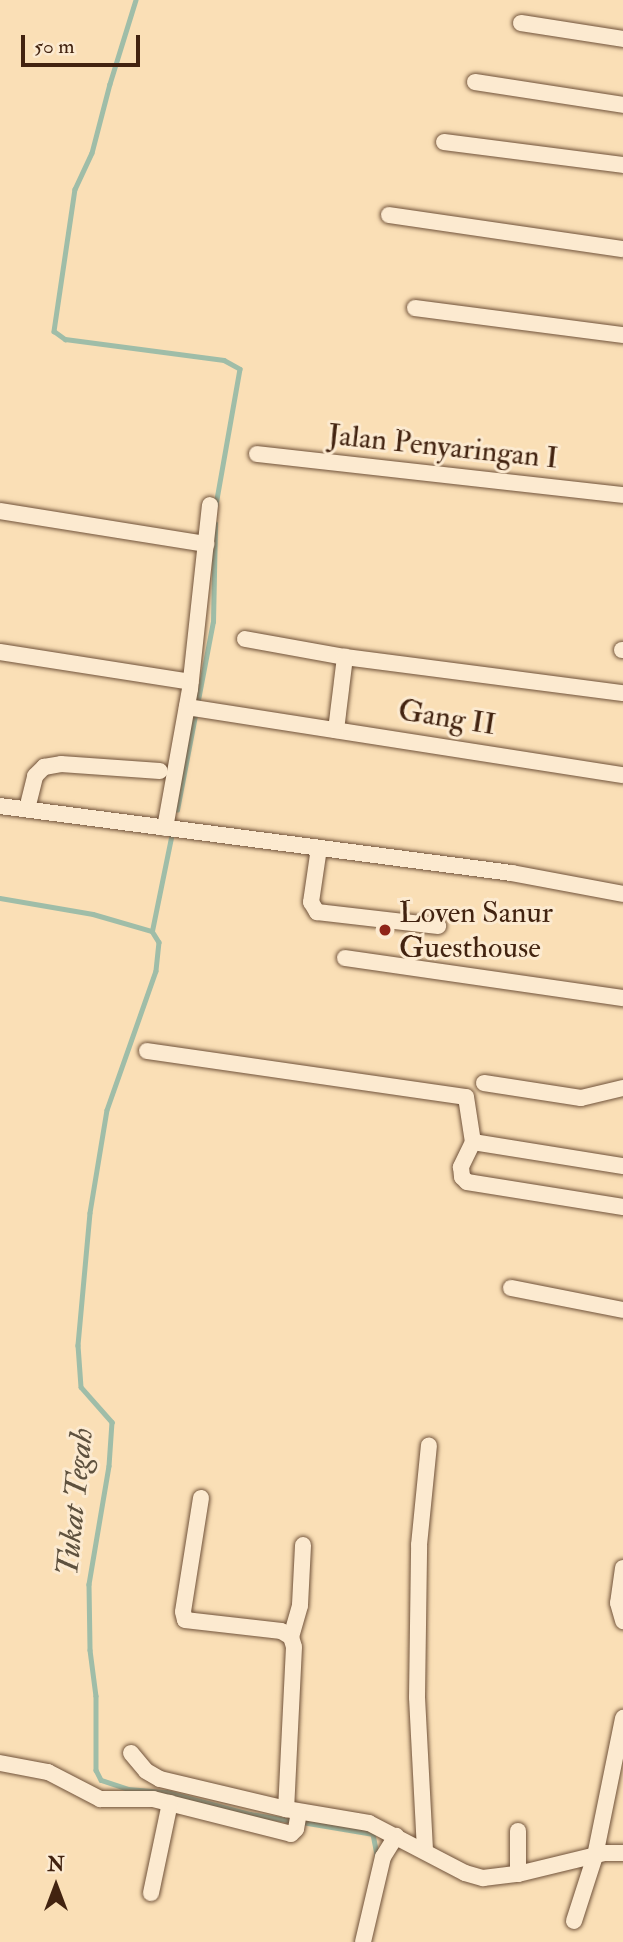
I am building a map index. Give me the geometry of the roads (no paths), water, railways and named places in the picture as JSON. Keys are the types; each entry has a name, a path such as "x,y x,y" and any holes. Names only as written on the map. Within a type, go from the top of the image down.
{"street":[{"path":"521,23 623,39"},
{"path":"475,82 623,105"},
{"path":"444,142 623,165"},
{"path":"389,215 623,249"},
{"path":"415,308 623,335"},
{"name":"Jalan Penyaringan I","path":"257,454 623,495"},
{"path":"165,828 194,709 191,682 210,505"},
{"path":"0,511 206,544"},
{"path":"245,639 345,657 623,694"},
{"path":"0,652 191,682"},
{"path":"336,730 345,657"},
{"name":"Gang II","path":"194,709 623,775"},
{"path":"27,809 35,776 44,767 61,764 159,771"},
{"path":"0,806 512,873 623,894"},
{"path":"320,848 311,902 317,912 438,926"},
{"path":"345,958 623,998"},
{"path":"147,1051 466,1097 473,1142 461,1167 462,1177 467,1182 623,1207"},
{"path":"484,1083 581,1098 623,1087"},
{"path":"473,1142 623,1166"},
{"path":"511,1288 623,1310"},
{"path":"425,1850 417,1697 419,1573 429,1445"},
{"path":"201,1498 183,1612 186,1620 281,1631 291,1637"},
{"path":"0,1763 48,1772 100,1799 153,1799 291,1834 295,1817 294,1647 291,1637 300,1605 303,1545"},
{"path":"623,1568 618,1603 623,1621"},
{"path":"575,1921 595,1856 623,1718"},
{"path":"131,1753 146,1771 159,1779 295,1817 359,1820 474,1875 491,1878 595,1856 623,1853"},
{"path":"151,1893 170,1803"},
{"path":"518,1874 519,1831"},
{"path":"363,1942 383,1857 396,1836"}],"waterway":[{"path":"136,0 92,153 75,189 54,331 65,339 224,360 240,369 216,505"},
{"path":"177,810 213,622 215,524"},
{"path":"152,931 171,838"},
{"name":"Tukat Tegah","path":"0,898 93,914 152,931 159,942 156,971 107,1110 90,1213 78,1345 81,1387 112,1422 109,1466 89,1584 90,1650 96,1696 96,1770 101,1780 128,1789 166,1792 250,1814 293,1821"},
{"name":"Tukat Tegah","path":"302,1822 373,1834 377,1854"}],"place":[{"name":"Loven Sanur Guesthouse","path":"385,930"}]}
